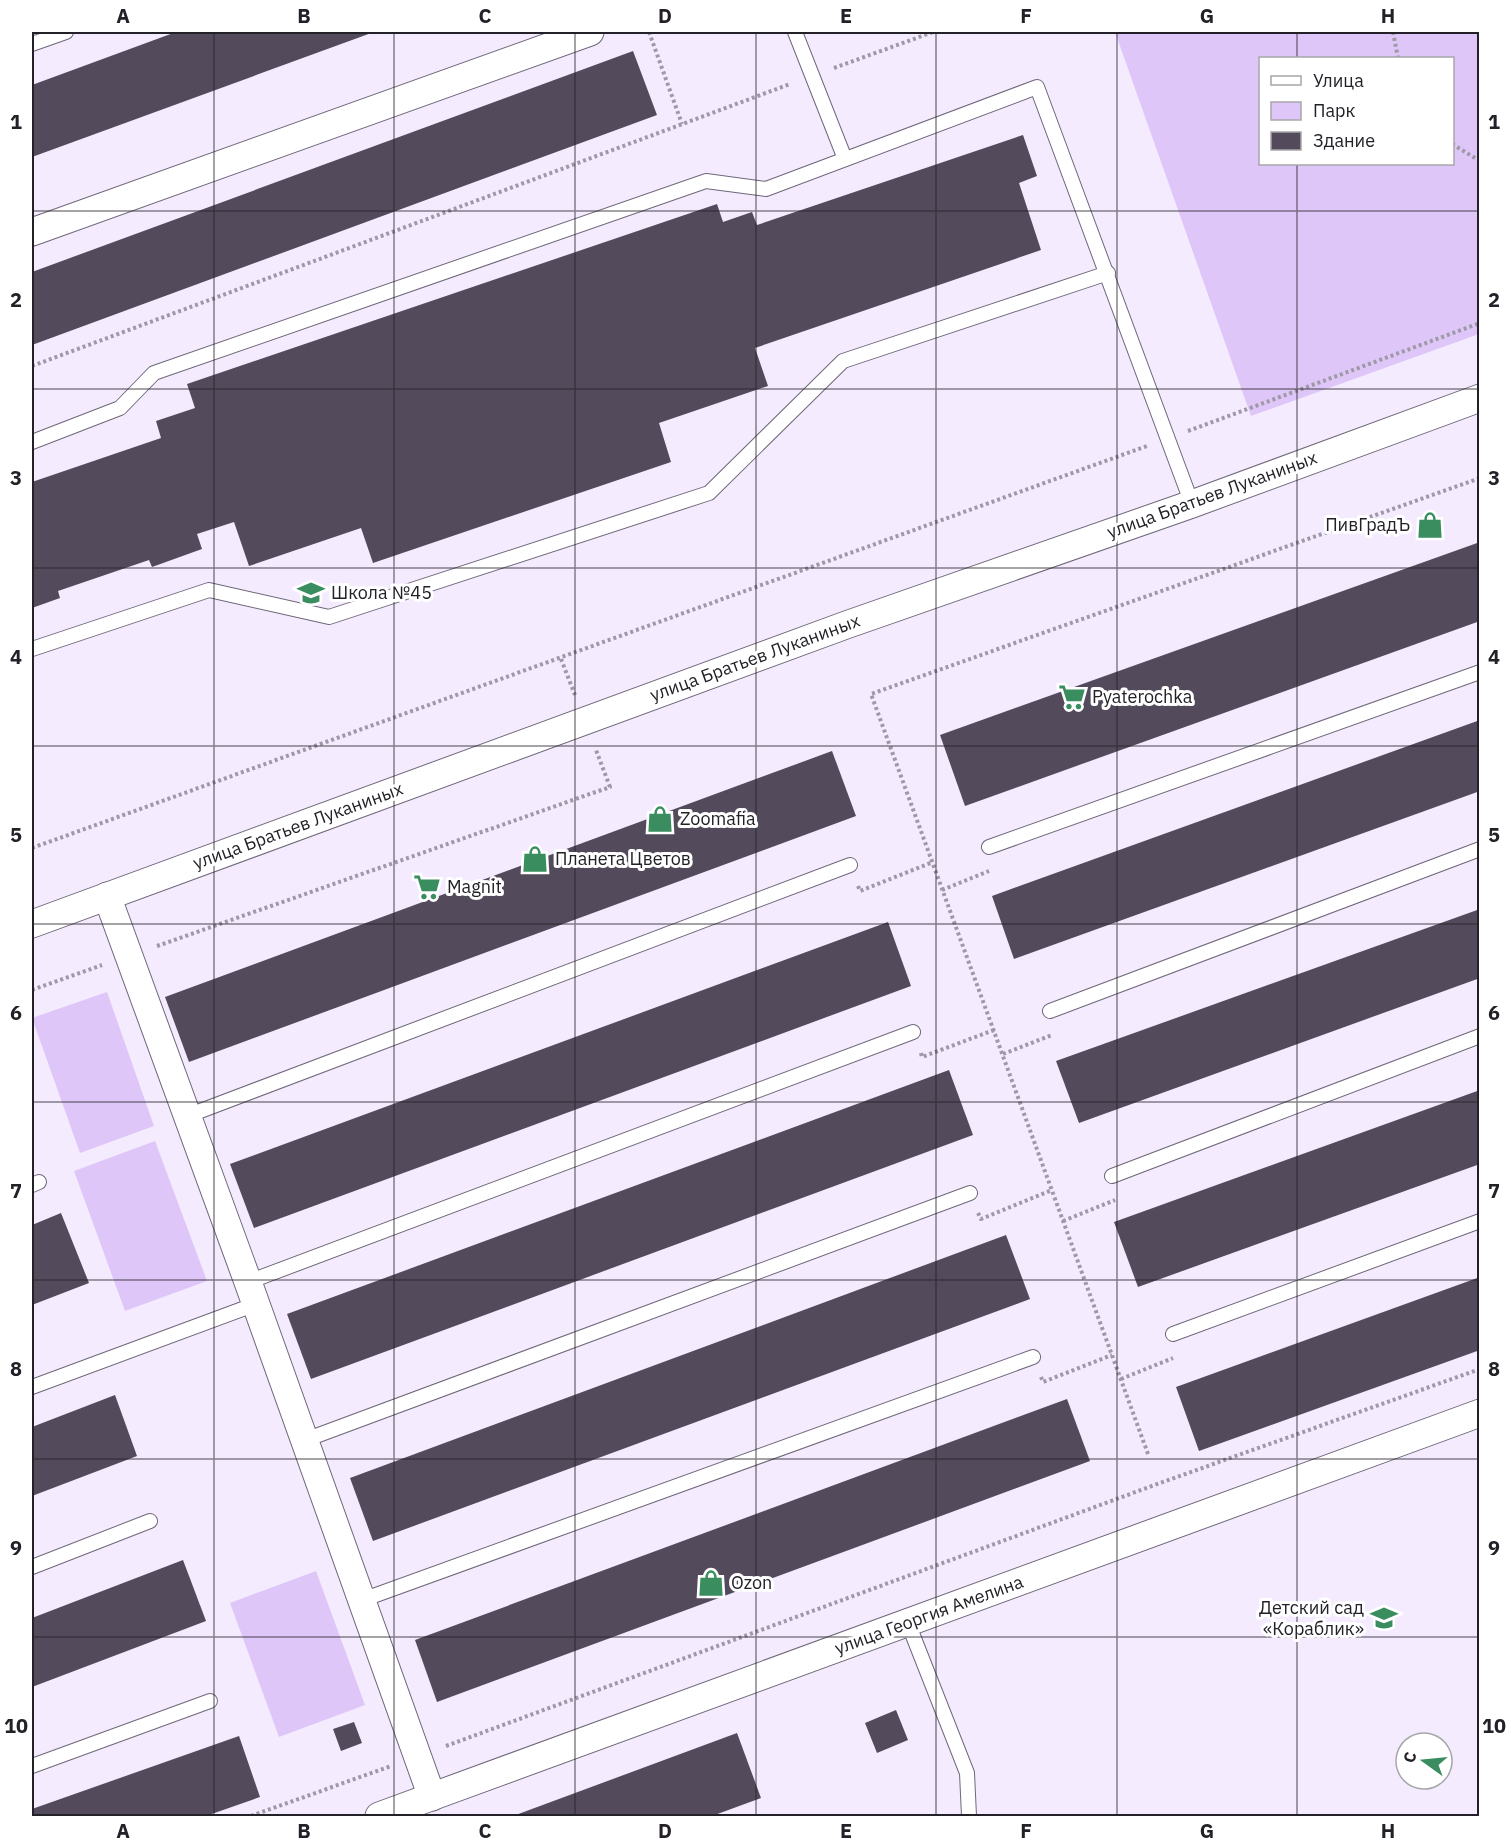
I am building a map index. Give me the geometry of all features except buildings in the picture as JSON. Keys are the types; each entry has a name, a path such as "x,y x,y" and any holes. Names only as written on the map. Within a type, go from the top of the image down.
{"street":[{"path":"32,232 590,32"},
{"name":"улица Братьев Луканиных","path":"32,924 846,625 1192,504 1479,398"},
{"path":"107,896 432,1797"},
{"name":"улица Георгия Амелина","path":"379,1816 1479,1413"}],"lane":[{"path":"32,44 66,32"},
{"path":"795,32 845,159"},
{"path":"32,442 120,408 154,373 706,181 766,189 1037,87 1192,504"},
{"path":"32,649 209,590 329,617 709,493 843,361 1108,273"},
{"path":"989,847 1479,672"},
{"path":"1050,1011 1479,849"},
{"path":"187,1116 850,865"},
{"path":"32,1387 252,1293 913,1032"},
{"path":"1112,1176 1479,1036"},
{"path":"304,1440 970,1193"},
{"path":"1173,1334 1479,1221"},
{"path":"362,1600 1033,1357"},
{"path":"32,1567 150,1521"},
{"path":"908,1623 967,1773 969,1816"},
{"path":"32,1766 210,1701"}],"path":[{"path":"649,32 682,124"},
{"path":"32,366 933,32"},
{"path":"1393,32 1398,57"},
{"path":"1454,145 1479,161"},
{"path":"32,848 561,659 1479,323"},
{"path":"1148,1454 871,694 1479,478"},
{"path":"32,990 610,787 561,659"},
{"path":"942,890 997,868 989,847"},
{"path":"850,865 860,891 933,862"},
{"path":"1003,1054 1058,1032 1050,1011"},
{"path":"913,1032 922,1057 994,1030"},
{"path":"1063,1221 1121,1198 1112,1176"},
{"path":"970,1193 981,1219 1052,1190"},
{"path":"1121,1379 1181,1355 1173,1334"},
{"path":"1033,1357 1043,1382 1112,1354"},
{"path":"251,1816 1160,1483 1479,1369"}],"green space":[{"path":"1115,32 1479,32 1479,334 1251,416"},
{"path":"107,992 154,1126 80,1153 32,1018"},
{"path":"155,1141 207,1281 125,1311 74,1171"},
{"path":"316,1571 365,1705 279,1737 230,1603"}],"place":[{"name":"ПивГрадЪ","path":"1430,525"},
{"name":"Школа №45","path":"311,593"},
{"name":"Pyaterochka","path":"1072,697"},
{"name":"Zoomafia","path":"660,819"},
{"name":"Планета Цветов","path":"535,859"},
{"name":"Magnit","path":"427,887"},
{"name":"Ozon","path":"711,1583"},
{"name":"Детский сад «Кораблик»","path":"1384,1618"}]}
